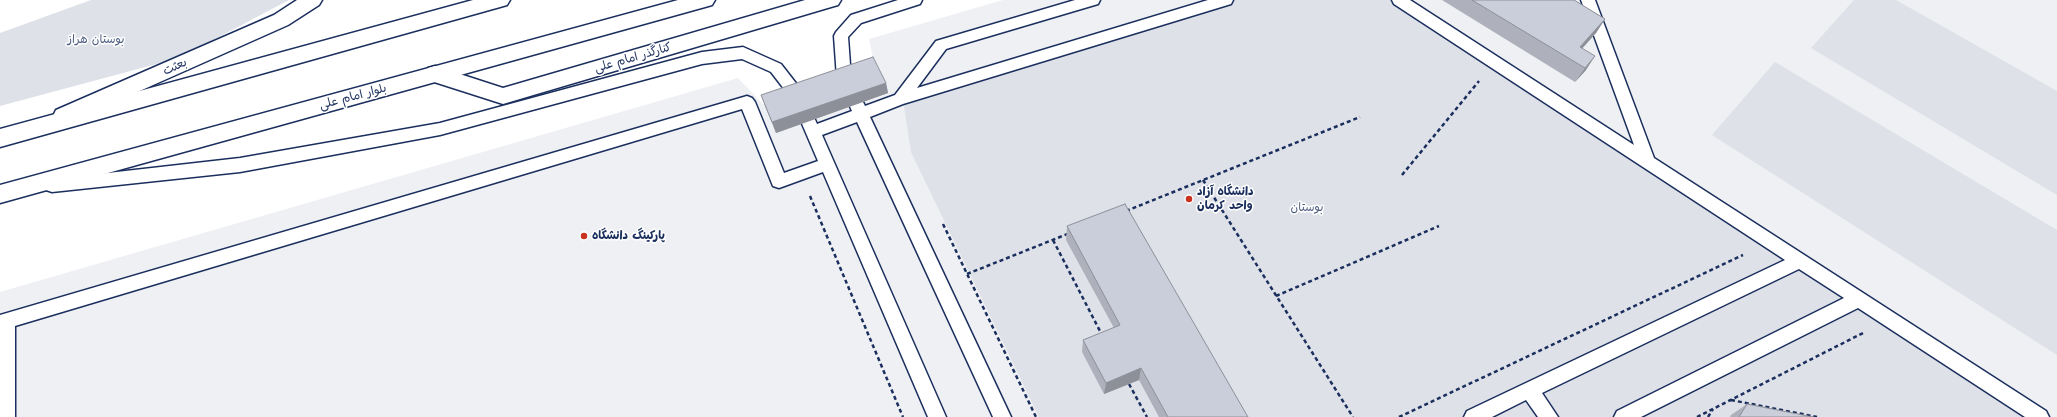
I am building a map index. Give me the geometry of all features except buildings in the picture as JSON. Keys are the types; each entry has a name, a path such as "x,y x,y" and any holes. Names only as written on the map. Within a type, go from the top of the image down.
{"main road":[{"name":"بعثت","path":"35,129 281,20 312,0"},
{"path":"0,138 500,0"},
{"name":"بلوار امام علی","path":"9,191 705,0"},
{"name":"کنارگذر امام علی","path":"435,74 503,96 831,0"}],"lane":[{"path":"915,0 856,20 840,36 844,78 1002,417"},
{"path":"900,99 941,45 1093,0"},
{"path":"813,132 900,99 1226,0"},
{"path":"1399,0 2040,417"},
{"path":"1588,0 1648,162"},
{"path":"9,191 240,165 440,129 702,58 743,53 776,68 797,95 937,417"},
{"path":"6,417 3,322 747,102 779,181 826,164"},
{"path":"1473,417 1799,260"},
{"path":"1622,417 1859,299"},
{"path":"1529,390 1549,417"}],"path":[{"path":"1402,175 1495,63"},
{"path":"1129,218 1125,211 1360,117"},
{"path":"1203,180 1353,417"},
{"path":"1276,296 1439,226"},
{"path":"967,274 1074,231"},
{"path":"1052,240 1102,336"},
{"path":"1399,417 1770,242"},
{"path":"1697,417 1890,319"},
{"path":"1129,384 1147,417"},
{"path":"1730,400 1818,417"},
{"path":"1708,417 1713,409"}],"shaded area":[{"name":"دانشگاه آزاد واحد کرمان","path":"1003,0 2057,0 2057,417 0,417 0,292 738,78 765,106 875,67 869,39"}],"green space":[{"name":"بوستان هراز","path":"91,0 289,0 179,58 0,106 0,33"},
{"name":"بوستان","path":"1233,0 1396,0 2035,417 1039,417 911,152 903,100"},
{"path":"1854,0 1896,0 2057,91 2057,195 1811,48"},
{"path":"1775,62 2057,230 2057,355 1712,135"}],"place":[{"name":"دانشگاه آزاد واحد کرمان","path":"1189,199"},
{"name":"پارکینگ دانشگاه","path":"584,236"}]}
